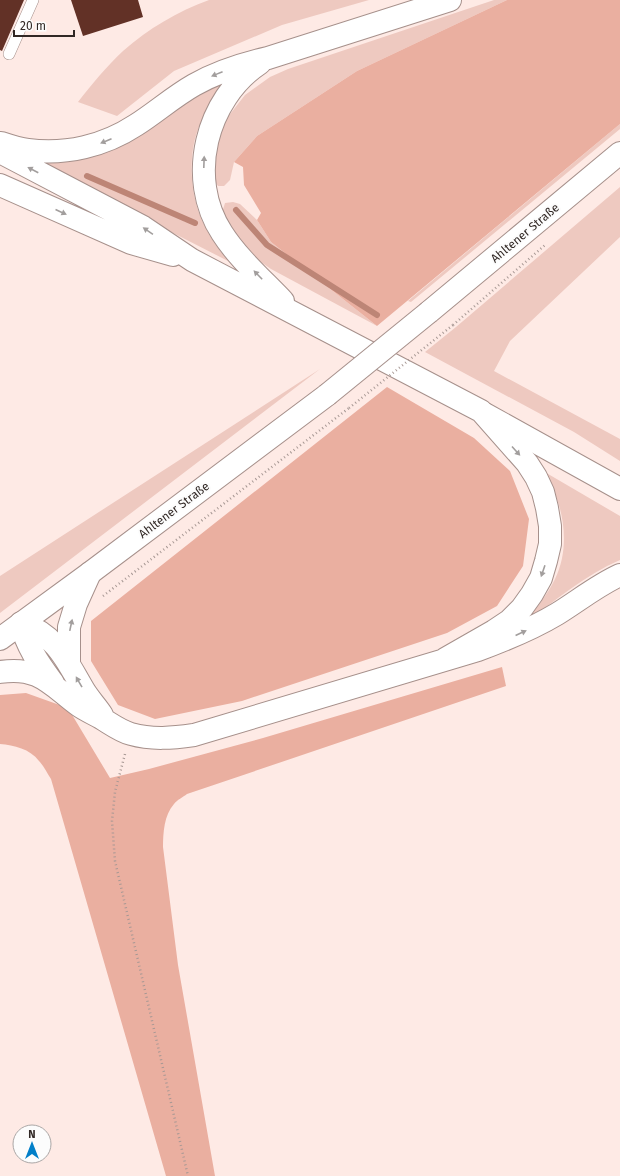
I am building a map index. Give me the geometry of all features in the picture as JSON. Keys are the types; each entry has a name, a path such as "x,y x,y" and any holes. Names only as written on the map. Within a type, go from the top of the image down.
{"main road":[{"path":"0,143 26,150 43,152 80,148 100,143 136,125 204,79 242,64 268,58 450,0"},
{"path":"268,58 240,79 228,93 219,108 206,141 204,177 207,196 213,215 221,232 232,248 295,314"},
{"path":"0,152 142,227 192,260 481,411 620,489"},
{"name":"Ahltener Straße","path":"0,639 327,395 620,153"},
{"path":"0,186 132,243 192,260"},
{"path":"445,659 494,631 509,621 522,608 532,594 540,578 550,544 548,508 536,477 527,463 481,411"},
{"path":"69,664 69,627 76,604 90,573"},
{"path":"0,672 12,670 34,673 55,686 79,705 130,734 149,738 172,738 194,735 478,650 530,629 602,584 620,575"},
{"path":"21,623 34,627 52,641 69,664 86,693 108,722"},
{"path":"21,623 29,647 42,669 55,686"}],"lane":[{"path":"9,54 33,0"}],"path":[{"path":"102,597 349,408 452,324 548,242"},
{"path":"130,734 114,792 112,821 115,860 188,1176"}],"shaded area":[{"path":"209,0 369,0 282,25 174,71 117,116 78,102 105,69 133,43 153,28 175,15"},
{"path":"494,0 507,0 357,71 257,136 234,162 230,180 224,186 218,186 213,179 215,148 227,118 245,95 270,77 288,69"},
{"path":"507,0 620,0 620,124 377,326 271,242 257,220 261,213 244,185 243,167 234,162 257,136 357,71"},
{"path":"239,70 204,117 198,128 192,153 192,180 194,194 201,218 212,240 228,261 34,162 154,122"},
{"path":"620,124 620,129 411,302 408,301"},
{"path":"620,187 620,237 510,341 494,371 620,439 620,461 574,432 425,352"},
{"path":"233,202 240,204 257,220 271,242 377,326 271,269 252,256 221,216 225,203"},
{"path":"320,369 0,613 0,576"},
{"path":"387,387 474,438 510,471 529,519 523,566 497,606 447,633 242,701 155,719 118,705 91,661 91,621"},
{"path":"543,471 620,516 620,560 583,580 526,622 552,585 560,566 563,552 564,537 560,509 556,496"},
{"path":"502,667 506,686 187,794 177,801 171,808 166,819 163,847 178,965 215,1176 166,1176 51,779 41,763 31,753 11,745 0,744 0,695 26,693 68,708 110,778 263,738"}],"building":[{"path":"0,0 24,0 2,51 0,50"},
{"path":"71,0 138,0 143,17 83,36"}],"waterway":[{"path":"87,176 195,223"},
{"path":"236,210 267,245 377,315"}]}
